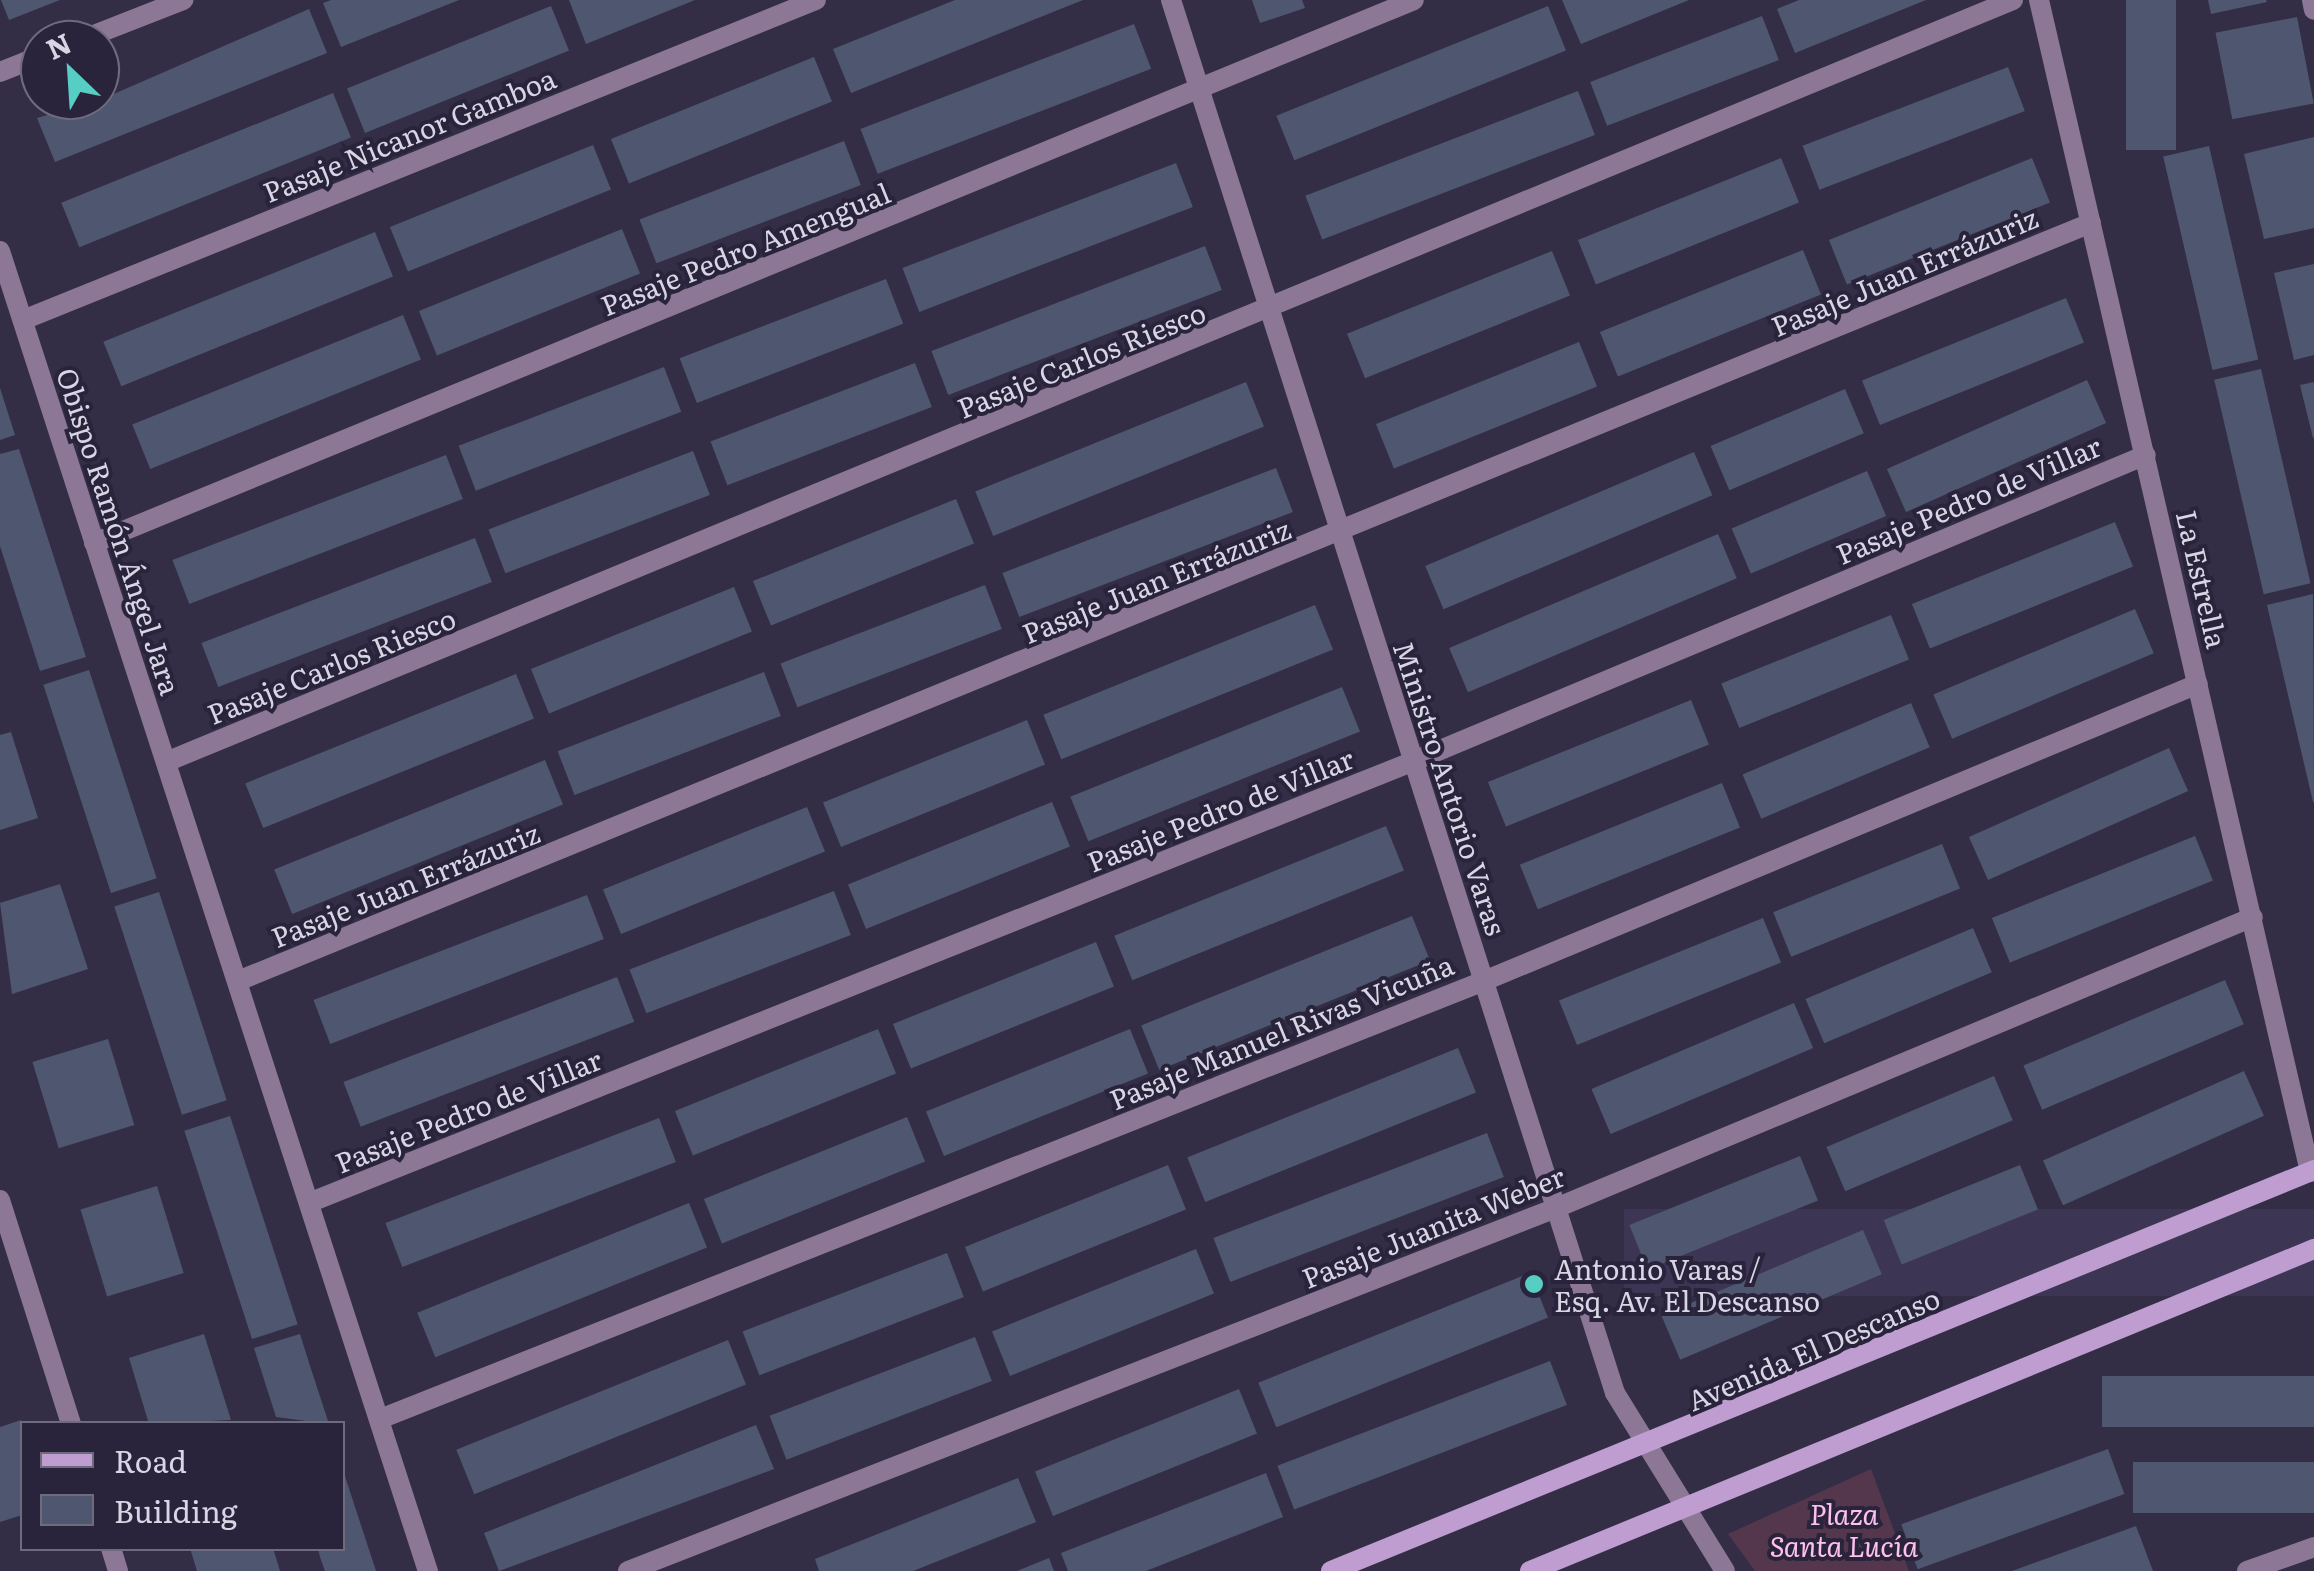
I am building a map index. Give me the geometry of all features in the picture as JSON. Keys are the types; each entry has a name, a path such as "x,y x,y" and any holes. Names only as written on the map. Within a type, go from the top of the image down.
{"street":[{"path":"120,25 183,0"},
{"name":"Pasaje Nicanor Gamboa","path":"22,320 816,0"},
{"name":"Ministro Antorio Varas","path":"1172,0 1556,1208 1641,1448 1725,1571"},
{"name":"Pasaje Pedro Amengual","path":"94,542 1200,93 1414,0"},
{"name":"Pasaje Carlos Riesco","path":"166,762 2013,0"},
{"name":"La Estrella","path":"2039,0 2312,1171"},
{"path":"2312,0 2314,10"},
{"name":"Pasaje Juan Errázuriz","path":"238,980 1342,536 2091,223"},
{"name":"Obispo Ramón Ángel Jara","path":"0,250 428,1571"},
{"name":"Pasaje Pedro de Villar","path":"310,1202 1414,761 2146,455"},
{"name":"Pasaje Manuel Rivas Vicuña","path":"380,1419 1484,981 2198,684"},
{"name":"Pasaje Juanita Weber","path":"628,1571 1556,1208 2253,917"},
{"name":"Avenida El Descanso","path":"1331,1571 1641,1448 2312,1171"},
{"path":"0,1200 70,1421"},
{"path":"1530,1571 2314,1249"},
{"path":"2247,1571 2314,1547"}],"shaded area":[{"path":"1624,1209 2314,1209 2314,1296 1624,1296"}],"green space":[{"name":"Plaza Santa Lucía","path":"1871,1469 1909,1571 1755,1571 1728,1534"}],"building":[{"path":"1,0 60,0 9,20"},
{"path":"459,0 341,47 323,3"},
{"path":"569,0 695,0 586,44"},
{"path":"955,0 1083,0 851,93 833,49"},
{"path":"1252,0 1302,0 1305,8 1260,23"},
{"path":"1562,0 1689,0 1581,44"},
{"path":"1799,0 1926,0 1795,53 1777,9"},
{"path":"2126,0 2176,0 2176,150 2126,150"},
{"path":"2208,0 2266,0 2267,2 2211,14"},
{"path":"551,6 569,51 365,133 347,88"},
{"path":"1548,6 1566,51 1294,160 1276,116"},
{"path":"309,9 327,53 55,162 38,120 120,120 120,91"},
{"path":"1762,16 1779,60 1607,126 1590,82"},
{"path":"2297,17 2314,103 2232,119 2216,33"},
{"path":"1134,24 1151,69 878,174 860,129"},
{"path":"814,57 832,102 629,184 611,139"},
{"path":"2008,67 2025,111 1819,190 1803,146"},
{"path":"1578,91 1595,135 1322,240 1305,196"},
{"path":"333,93 351,138 79,247 61,203"},
{"path":"2314,137 2314,228 2264,239 2244,154"},
{"path":"844,141 861,185 656,263 640,219"},
{"path":"593,145 611,190 408,272 390,227"},
{"path":"2209,146 2258,359 2212,370 2163,157"},
{"path":"1781,158 1799,203 1596,285 1578,240"},
{"path":"2032,158 2050,203 1847,285 1829,240"},
{"path":"1176,163 1193,207 919,312 902,268"},
{"path":"622,229 640,274 437,356 419,311"},
{"path":"375,232 393,277 121,386 103,342"},
{"path":"1205,246 1222,290 948,395 931,351"},
{"path":"1803,250 1821,295 1618,377 1600,332"},
{"path":"1552,251 1570,296 1365,378 1347,334"},
{"path":"2314,264 2314,355 2294,360 2274,273"},
{"path":"886,279 903,324 697,403 680,358"},
{"path":"2066,298 2084,343 1880,425 1862,380"},
{"path":"403,315 421,360 150,469 132,424"},
{"path":"1579,342 1597,387 1394,469 1376,424"},
{"path":"915,363 932,407 727,485 711,441"},
{"path":"664,367 681,412 476,491 459,446"},
{"path":"2261,369 2310,583 2264,594 2214,380"},
{"path":"2087,380 2106,423 1906,512 1887,469"},
{"path":"1246,382 1264,427 993,536 975,491"},
{"path":"2314,382 2314,438 2313,438 2300,385"},
{"path":"0,388 15,435 0,440"},
{"path":"1845,389 1864,433 1729,490 1711,446"},
{"path":"19,449 86,657 40,671 0,546 0,454"},
{"path":"693,451 710,495 505,573 489,529"},
{"path":"1694,452 1712,495 1444,609 1425,566"},
{"path":"446,455 463,499 189,604 172,560"},
{"path":"1276,468 1293,512 1019,617 1002,573"},
{"path":"1867,471 1886,516 1751,574 1732,528"},
{"path":"956,499 974,544 771,626 753,581"},
{"path":"2115,522 2133,567 1930,649 1912,604"},
{"path":"1718,534 1737,578 1468,692 1449,648"},
{"path":"475,538 492,582 218,687 201,643"},
{"path":"985,585 1002,629 797,707 781,663"},
{"path":"734,587 752,632 549,714 531,669"},
{"path":"2313,594 2314,802 2267,605"},
{"path":"1315,605 1333,650 1061,759 1043,715"},
{"path":"2135,609 2154,653 1952,739 1933,695"},
{"path":"1891,615 1909,660 1739,728 1721,684"},
{"path":"89,670 157,878 111,893 43,685"},
{"path":"764,672 781,716 575,795 558,751"},
{"path":"516,674 534,719 263,828 245,783"},
{"path":"1342,687 1360,732 1088,841 1070,797"},
{"path":"1691,700 1709,745 1506,827 1488,782"},
{"path":"1911,703 1930,747 1761,819 1743,775"},
{"path":"1027,720 1045,765 841,847 823,802"},
{"path":"11,732 38,818 0,830 0,735"},
{"path":"2169,748 2188,791 1988,880 1969,837"},
{"path":"545,760 563,805 292,914 274,869"},
{"path":"1722,783 1740,828 1538,909 1520,865"},
{"path":"1052,802 1070,847 866,929 848,884"},
{"path":"807,807 825,852 621,934 603,889"},
{"path":"1386,826 1404,871 1132,980 1114,936"},
{"path":"2195,836 2213,881 2010,963 1992,918"},
{"path":"1942,844 1960,889 1791,957 1773,912"},
{"path":"60,884 88,969 12,994 0,903"},
{"path":"834,891 851,935 646,1013 630,969"},
{"path":"159,892 227,1100 182,1115 114,907"},
{"path":"587,895 604,939 330,1044 313,1000"},
{"path":"1412,916 1430,961 1159,1070 1141,1025"},
{"path":"1763,918 1781,963 1577,1045 1559,1000"},
{"path":"1973,928 1992,972 1824,1043 1805,999"},
{"path":"1096,942 1114,987 911,1069 893,1024"},
{"path":"617,977 634,1022 361,1127 343,1082"},
{"path":"2225,980 2244,1024 2042,1110 2023,1066"},
{"path":"1794,1003 1813,1048 1611,1134 1591,1089"},
{"path":"878,1029 896,1074 693,1156 675,1111"},
{"path":"1130,1029 1148,1074 944,1156 926,1111"},
{"path":"108,1039 134,1125 59,1148 32,1062"},
{"path":"1458,1048 1476,1093 1205,1202 1187,1157"},
{"path":"2244,1071 2264,1116 2063,1205 2043,1160"},
{"path":"1994,1076 2013,1120 1845,1191 1826,1147"},
{"path":"230,1116 298,1324 252,1339 184,1131"},
{"path":"907,1117 925,1162 722,1244 704,1199"},
{"path":"659,1118 676,1162 402,1267 385,1223"},
{"path":"1487,1133 1504,1177 1230,1282 1213,1238"},
{"path":"1800,1156 1818,1201 1647,1269 1629,1225"},
{"path":"1168,1165 1186,1210 983,1292 965,1247"},
{"path":"2020,1165 2038,1210 1902,1265 1884,1220"},
{"path":"157,1186 184,1273 107,1296 80,1209"},
{"path":"689,1203 707,1248 435,1357 417,1313"},
{"path":"1863,1230 1882,1274 1680,1360 1661,1316"},
{"path":"1196,1249 1214,1294 1010,1376 992,1331"},
{"path":"947,1253 964,1297 759,1375 743,1331"},
{"path":"1530,1273 1548,1318 1276,1427 1258,1383"},
{"path":"204,1334 231,1420 148,1421 129,1358"},
{"path":"300,1334 328,1421 276,1417 254,1348"},
{"path":"975,1337 992,1381 786,1460 770,1416"},
{"path":"728,1340 746,1385 474,1494 456,1450"},
{"path":"1550,1361 1567,1405 1294,1510 1277,1466"},
{"path":"2102,1376 2314,1376 2314,1427 2102,1427"},
{"path":"1239,1389 1257,1434 1053,1516 1035,1471"},
{"path":"21,1420 20,1516 0,1522 0,1427"},
{"path":"756,1425 774,1469 499,1571 484,1533"},
{"path":"2108,1449 2124,1494 1918,1569 1901,1524"},
{"path":"2133,1462 2314,1462 2314,1513 2133,1513"},
{"path":"1266,1473 1283,1517 1146,1571 1068,1571 1061,1553"},
{"path":"345,1476 376,1571 325,1571 319,1551 345,1551"},
{"path":"1018,1478 1036,1522 913,1571 819,1571 815,1559"},
{"path":"2136,1526 2153,1571 2012,1571"},
{"path":"191,1551 274,1551 280,1571 197,1571"},
{"path":"1049,1558 1054,1571 1017,1571"}],"place":[{"name":"Antonio Varas / Esq. Av. El Descanso","path":"1534,1284"}]}
